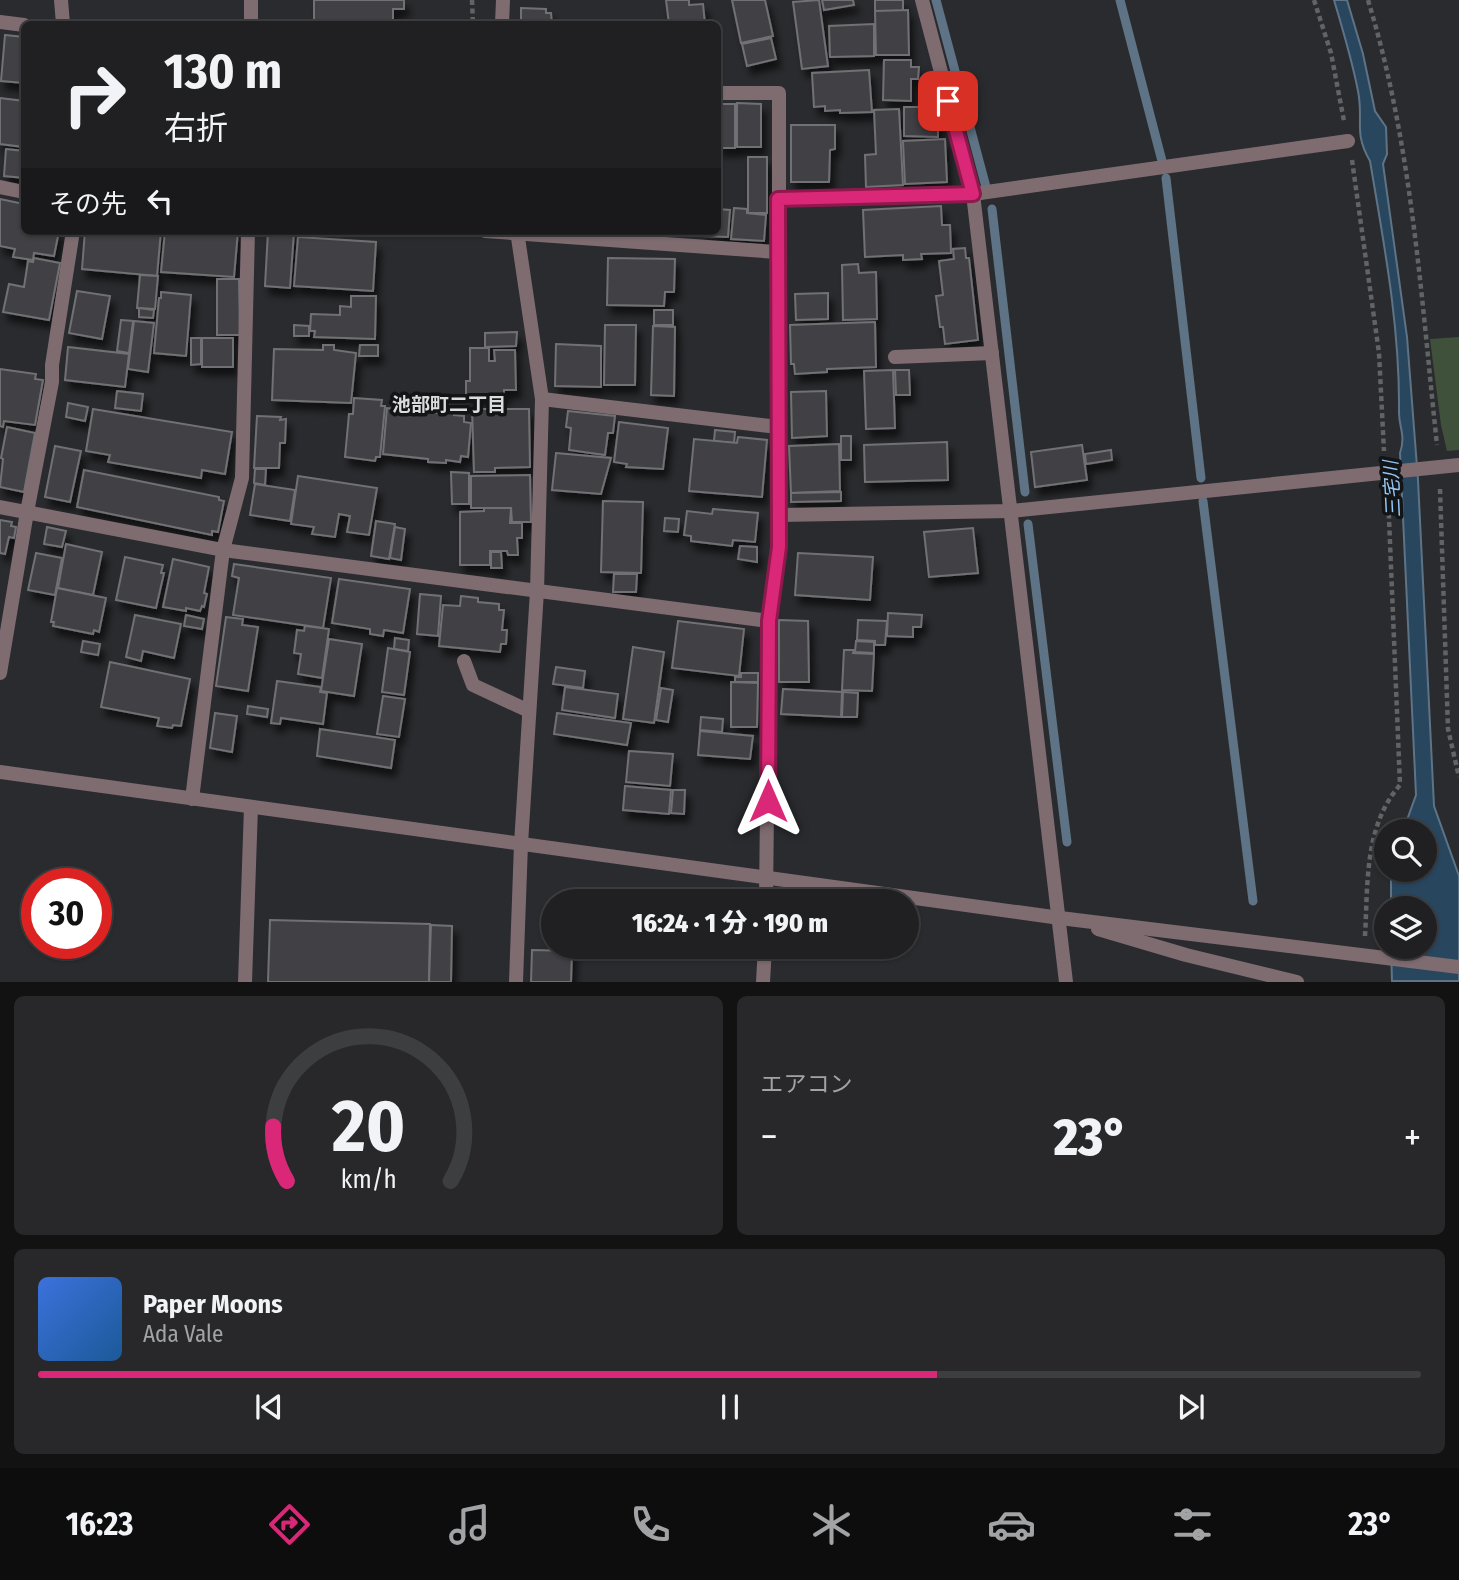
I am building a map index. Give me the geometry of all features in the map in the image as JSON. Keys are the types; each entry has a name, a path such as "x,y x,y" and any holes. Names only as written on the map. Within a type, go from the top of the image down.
{"street":[{"path":"61,0 63,21"},
{"path":"251,0 251,21"},
{"path":"502,21 503,0"},
{"path":"922,0 973,194 1066,982"},
{"path":"0,22 21,25"},
{"path":"721,93 779,93 779,547 769,621 766,889"},
{"path":"778,199 973,194 1348,141"},
{"path":"0,187 21,190"},
{"path":"0,673 52,382 52,365 72,235"},
{"path":"192,799 223,550 242,478 248,235"},
{"path":"516,982 521,844 537,591 542,399 517,235"},
{"path":"556,235 778,252"},
{"path":"895,357 992,353"},
{"path":"542,399 778,427"},
{"path":"779,515 1011,511 1459,465"},
{"path":"0,507 223,550 769,621"},
{"path":"464,661 473,685 529,711"},
{"path":"0,772 1060,918 1459,967"},
{"path":"245,982 251,807"},
{"path":"1060,918 1186,955 1297,982"},
{"path":"763,982 764,959"}],"path":[{"path":"472,0 473,21"},
{"path":"1367,0 1399,130 1410,201 1435,467 1448,729 1459,777"}],"green space":[{"path":"1459,337 1459,450 1447,451 1430,339"}],"water":[{"path":"1334,0 1347,0 1363,54 1375,111 1386,127 1387,154 1383,164 1407,337 1418,480 1434,806 1459,876 1459,981 1392,981 1391,959 1437,959 1437,896 1391,896 1391,882 1437,882 1437,819 1407,819 1416,795 1397,349 1386,254 1370,161 1360,134 1360,101"}],"building":[{"path":"314,0 404,0 404,9 393,9 393,21 314,21"},
{"path":"666,0 689,0 689,5 703,4 705,21 669,21"},
{"path":"732,0 765,0 773,36 741,43"},
{"path":"819,0 828,66 802,69 793,2"},
{"path":"822,0 853,0 854,5 824,10"},
{"path":"875,0 903,0 903,11 875,11"},
{"path":"521,8 546,9 546,13 551,13 552,21 521,21"},
{"path":"908,10 909,55 876,55 875,11"},
{"path":"874,24 874,56 830,57 829,26"},
{"path":"5,35 21,37 21,83 1,81"},
{"path":"771,38 776,59 747,66 742,44"},
{"path":"884,60 911,60 911,67 919,67 918,79 911,79 911,101 883,100"},
{"path":"869,70 872,112 840,113 840,110 825,111 825,106 814,107 812,73"},
{"path":"0,98 21,101 21,147 0,144"},
{"path":"737,103 761,104 761,147 737,147"},
{"path":"721,104 735,104 735,148 721,148"},
{"path":"904,107 938,107 938,137 904,136"},
{"path":"899,109 903,185 866,187 865,155 876,154 874,110"},
{"path":"791,125 835,125 835,149 830,150 829,182 791,182"},
{"path":"945,139 947,182 905,184 903,141"},
{"path":"6,149 21,151 21,178 4,176"},
{"path":"748,157 767,157 767,213 748,213"},
{"path":"0,199 21,203 21,235 58,235 54,256 34,253 33,260 13,257 15,249 0,246"},
{"path":"941,206 942,225 950,225 951,253 921,254 922,259 903,260 903,255 865,257 863,210"},
{"path":"734,208 747,209 747,213 766,215 764,241 731,239"},
{"path":"721,209 730,210 728,237 702,236 721,235"},
{"path":"85,235 161,235 157,276 82,269"},
{"path":"165,235 238,235 234,277 161,272"},
{"path":"268,235 294,235 290,288 265,286"},
{"path":"298,237 376,242 373,291 294,286"},
{"path":"965,248 966,258 969,258 978,340 945,344 936,296 943,295 939,261 954,259 953,249"},
{"path":"34,258 60,263 49,320 3,312 9,284 24,287 28,261 33,262"},
{"path":"608,258 675,259 674,292 665,292 664,306 607,305"},
{"path":"858,264 859,273 876,272 877,319 843,320 842,265"},
{"path":"140,275 158,276 155,309 137,308"},
{"path":"217,279 239,279 240,335 217,335"},
{"path":"77,291 110,296 102,339 69,333"},
{"path":"161,292 191,295 186,356 154,353"},
{"path":"828,293 828,319 796,320 795,294"},
{"path":"351,296 376,296 375,339 314,337 315,331 310,331 311,314 340,315 340,306 351,307"},
{"path":"139,308 154,310 153,318 139,317"},
{"path":"654,310 673,310 673,325 654,325"},
{"path":"121,320 133,321 129,353 117,351"},
{"path":"134,321 154,323 148,372 128,369"},
{"path":"875,322 876,367 827,369 827,372 795,374 794,364 791,364 790,325"},
{"path":"294,325 309,326 309,336 294,336"},
{"path":"605,325 636,325 635,385 604,385"},
{"path":"653,326 675,327 674,396 651,395"},
{"path":"517,332 516,346 485,347 485,333"},
{"path":"191,338 201,338 201,364 191,365"},
{"path":"202,338 233,338 233,367 202,367"},
{"path":"556,344 601,346 601,387 555,386"},
{"path":"323,345 334,345 334,350 356,353 351,403 272,400 274,349 323,350"},
{"path":"360,345 378,345 378,356 359,356"},
{"path":"68,347 129,354 125,387 65,380"},
{"path":"470,348 489,348 489,361 495,361 494,350 515,350 516,390 504,390 504,398 466,396 466,381 470,381"},
{"path":"0,369 36,374 35,379 43,380 35,425 4,421 3,427 0,426"},
{"path":"893,370 895,428 866,429 864,371"},
{"path":"895,370 909,370 910,395 896,395"},
{"path":"117,391 143,394 141,411 115,408"},
{"path":"826,391 827,436 792,438 791,392"},
{"path":"354,398 382,400 381,406 385,406 380,457 376,457 375,461 345,457 349,414 353,414"},
{"path":"68,403 88,407 85,421 66,417"},
{"path":"442,404 449,405 449,409 454,410 454,415 464,416 464,422 471,423 468,457 461,456 460,462 446,460 446,463 383,454 387,408 438,413"},
{"path":"93,409 232,432 225,474 202,470 201,478 108,462 110,455 86,451"},
{"path":"472,409 529,409 530,467 495,468 495,472 474,472"},
{"path":"568,411 615,416 613,433 608,433 605,455 569,450 571,428 566,427"},
{"path":"257,416 286,419 285,443 280,443 279,468 254,468"},
{"path":"619,422 668,428 663,469 626,467 627,464 614,462"},
{"path":"7,427 35,433 24,492 0,487 1,458"},
{"path":"715,430 735,432 734,443 714,441"},
{"path":"841,436 851,436 851,460 841,460"},
{"path":"738,437 767,440 762,497 689,491 694,439 737,443"},
{"path":"947,442 948,480 865,482 864,445"},
{"path":"839,444 840,491 791,493 789,446"},
{"path":"1082,445 1087,480 1035,487 1031,452"},
{"path":"55,446 81,451 70,502 45,497"},
{"path":"1111,450 1112,460 1086,464 1085,454"},
{"path":"556,453 611,458 601,494 552,490"},
{"path":"255,469 266,469 265,485 254,483"},
{"path":"84,470 219,497 219,500 224,501 218,532 212,531 212,535 77,507"},
{"path":"451,472 469,473 469,504 452,504"},
{"path":"530,475 531,522 512,522 511,508 471,508 471,476"},
{"path":"298,476 377,488 369,535 347,532 350,516 339,514 335,537 312,534 314,527 291,524"},
{"path":"255,484 295,490 290,521 250,515"},
{"path":"841,492 841,501 791,502 791,493"},
{"path":"603,501 643,502 641,573 601,572"},
{"path":"484,508 511,508 510,523 522,523 522,538 517,538 518,555 508,555 507,551 490,551 490,565 460,565 460,512 484,511"},
{"path":"713,509 758,513 755,542 733,540 732,546 691,541 691,536 684,535 687,511 712,514"},
{"path":"665,518 679,519 678,532 664,531"},
{"path":"0,520 12,522 11,526 16,527 14,538 9,537 5,554 0,553"},
{"path":"376,521 395,524 389,559 371,556"},
{"path":"47,527 66,531 62,547 44,544"},
{"path":"395,527 405,529 401,560 390,558"},
{"path":"973,528 978,573 929,577 924,532"},
{"path":"66,544 102,552 93,595 58,588"},
{"path":"740,546 757,547 757,562 738,559"},
{"path":"491,552 501,552 502,568 491,568"},
{"path":"36,553 62,558 55,595 28,590"},
{"path":"798,553 873,557 870,600 795,595"},
{"path":"125,557 163,565 161,573 164,573 156,608 116,600"},
{"path":"173,559 209,567 204,593 207,594 204,607 202,606 200,611 163,607"},
{"path":"234,564 331,578 323,628 233,615 239,578 232,576"},
{"path":"614,574 637,574 636,592 613,592"},
{"path":"339,579 410,589 403,633 384,630 383,636 370,634 370,629 332,623"},
{"path":"57,588 106,598 99,632 94,630 93,634 53,626 54,622 51,622"},
{"path":"420,594 441,596 438,636 417,634"},
{"path":"461,596 478,598 478,602 499,604 499,610 504,610 502,630 507,630 506,644 501,644 500,652 439,646 443,605 460,606"},
{"path":"888,613 922,615 921,627 913,627 913,637 887,636"},
{"path":"135,615 181,624 174,658 143,651 141,661 126,657"},
{"path":"186,615 204,619 202,629 184,626"},
{"path":"226,617 243,619 242,625 258,627 248,691 216,686"},
{"path":"779,620 808,621 809,682 779,682"},
{"path":"858,620 887,621 885,645 875,645 875,641 857,640"},
{"path":"678,621 744,629 739,676 672,668"},
{"path":"305,626 329,629 322,678 298,674 301,654 294,653 297,630 304,631"},
{"path":"395,638 409,640 408,651 394,649"},
{"path":"329,639 362,644 354,696 321,691"},
{"path":"83,641 100,644 98,655 81,652"},
{"path":"856,641 874,642 874,653 855,652"},
{"path":"633,647 664,652 654,723 623,719"},
{"path":"388,648 410,652 404,695 382,692"},
{"path":"844,650 874,654 872,691 842,690"},
{"path":"110,662 190,679 181,726 157,726 159,718 101,707"},
{"path":"556,667 585,671 583,688 553,684"},
{"path":"741,673 758,673 758,682 735,682 735,677 741,677"},
{"path":"277,681 321,687 320,692 327,693 323,724 281,718 280,724 271,723"},
{"path":"731,682 758,683 757,727 731,727"},
{"path":"565,687 618,694 615,718 562,710"},
{"path":"661,688 673,690 668,722 656,720"},
{"path":"783,689 842,692 841,717 781,714"},
{"path":"843,692 858,693 857,717 842,717"},
{"path":"383,696 405,699 399,737 377,734"},
{"path":"248,706 268,709 267,717 247,714"},
{"path":"215,713 237,716 232,752 210,748"},
{"path":"557,713 631,723 627,745 554,734"},
{"path":"701,717 723,719 722,732 700,730"},
{"path":"320,729 395,740 391,768 317,756"},
{"path":"700,731 753,736 750,759 698,755"},
{"path":"629,751 673,754 670,786 626,782"},
{"path":"625,786 671,790 669,814 623,810"},
{"path":"673,790 685,790 684,814 671,813"},
{"path":"270,920 430,924 429,982 268,982"},
{"path":"431,925 452,926 451,982 429,982"},
{"path":"532,950 541,950 541,959 572,959 571,982 531,982"}],"waterway":[{"path":"936,0 986,187"},
{"path":"1120,0 1162,161"},
{"path":"1166,178 1201,478"},
{"path":"992,209 1025,492"},
{"path":"1203,501 1253,901"},
{"path":"1028,524 1067,842"}],"district":[{"name":"池部町二丁目","path":"449,404"}],"route":[{"path":"768,801 769,621 779,547 778,199 973,194 948,101"}],"water label":[{"name":"三宅川","path":"1392,489"}]}
